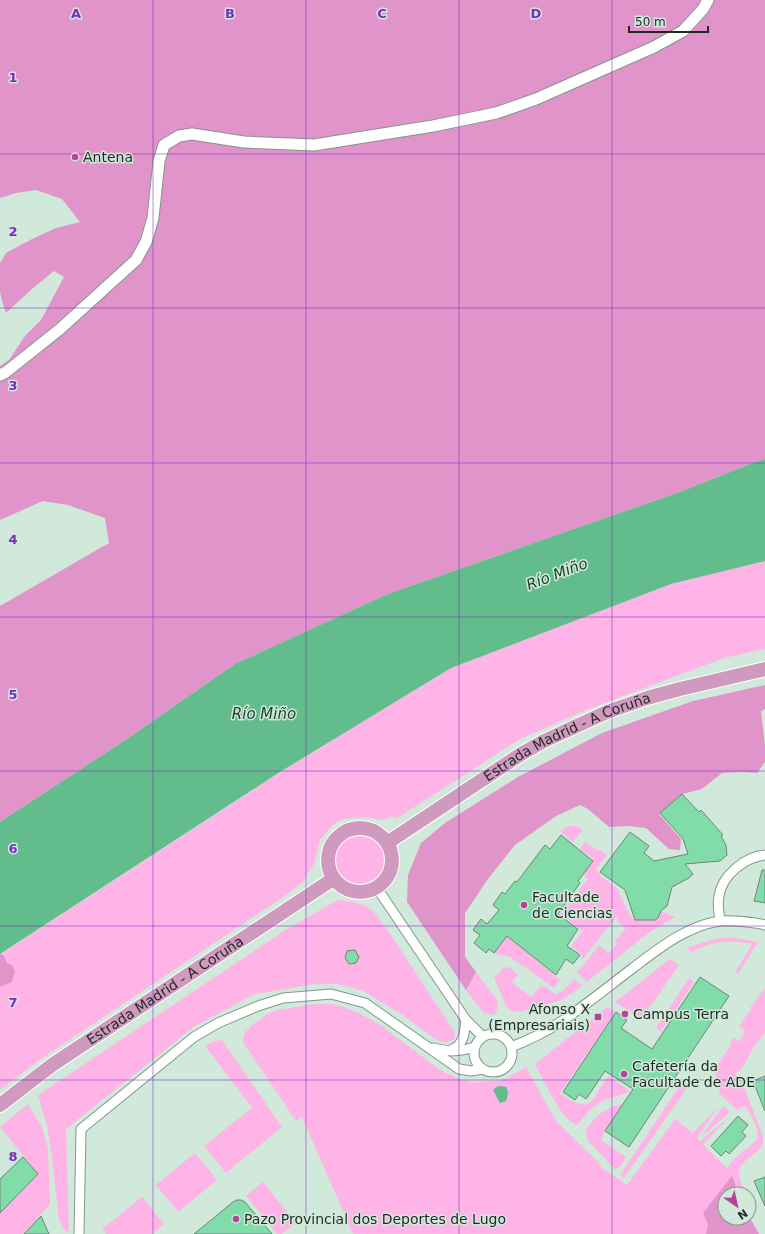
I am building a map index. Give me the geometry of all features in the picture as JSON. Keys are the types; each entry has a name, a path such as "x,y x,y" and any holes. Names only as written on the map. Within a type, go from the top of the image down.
{"highway":[{"name":"Estrada Madrid - A Coruña","path":"387,843 521,754 544,741 601,715 650,697 765,669"},
{"path":"354,828 364,828 381,836 387,843 391,850 392,867 384,882 377,888 364,893 353,892 345,890 333,879 328,870 327,857 332,843 338,836 354,828"},
{"name":"Estrada Madrid - A Coruña","path":"0,1105 52,1065 333,879"}],"street":[{"path":"0,375 6,372 60,329 136,260 146,242 153,218 158,161 164,145 180,136 192,134 244,142 314,146 434,126 496,113 536,99 654,47 683,31 703,9 708,0"},
{"path":"720,921 719,894 723,884 731,873 750,858 765,855"},
{"path":"377,888 466,1020 483,1036"},
{"path":"511,1047 530,1039 562,1021 671,940 694,929 720,921 757,923 765,925"},
{"path":"79,1234 81,1128 194,1037 218,1023 258,1006 283,998 331,994 365,1003 459,1068 471,1071 483,1069"},
{"path":"448,1051 462,1043 466,1020"},
{"path":"487,1034 498,1034 504,1037 511,1047 512,1054 507,1065 496,1071 483,1069 477,1063 474,1055 476,1043 487,1034"},
{"path":"426,1046 448,1051 464,1050 475,1047"}],"shaded area":[{"path":"0,0 765,0 765,459 680,492 388,594 235,664 127,739 0,822 0,606 109,543 105,518 68,505 43,501 0,520 0,366 9,360 25,336 41,320 64,277 54,271 6,313 0,291 0,263 6,253 32,239 56,228 80,222 62,199 36,190 16,193 0,198"},
{"path":"765,561 765,649 724,658 586,710 520,739 396,819 395,816 382,820 365,817 345,819 335,823 320,840 314,864 305,877 306,879 292,891 41,1059 0,1090 0,987 12,982 15,971 12,965 7,963 4,956 1,954 281,772 451,668 671,584"},
{"path":"765,685 765,709 761,711 765,746 765,762 757,773 722,773 702,789 682,794 659,814 681,839 680,850 669,849 646,828 628,826 609,827 588,809 580,805 556,816 515,845 488,879 465,913 465,957 476,972 466,990 407,902 408,875 421,843 445,823 518,777 602,733 693,701"},
{"path":"571,826 576,826 582,829 573,842 560,831"},
{"path":"355,836 365,836 377,843 384,855 384,865 377,877 365,884 355,884 347,880 340,873 336,865 336,855 340,847 347,840"},
{"path":"585,842 607,855 596,869 601,876 617,888 630,916 635,920 655,920 658,918 661,911 675,917 651,931 587,982 577,973 599,945 609,953 617,944 615,941 626,928 617,921 618,919 616,917 583,959 580,957 582,955 571,946 583,931 560,914 588,879 583,875 594,859 580,849"},
{"path":"338,900 364,905 373,911 389,932 448,1022 455,1033 455,1038 446,1042 437,1040 401,1014 363,991 350,987 336,984 314,984 255,994 195,1026 66,1129 69,1233 64,1230 59,1220 48,1130 38,1095 284,931"},
{"path":"507,936 560,980 554,988 510,957 494,953"},
{"path":"730,937 758,942 738,974 735,973 752,944 721,942 692,952 686,948 715,939"},
{"path":"0,954 4,956 7,963 12,965 15,971 12,982 0,987"},
{"path":"670,959 679,965 642,1019 615,1002"},
{"path":"509,967 518,975 512,982 531,997 542,985 556,994 563,991 574,979 582,986 562,1000 519,1012 512,1011 506,1006 494,978 503,968"},
{"path":"476,972 497,1000 498,1005 496,1013 492,1015 483,1012 466,990"},
{"path":"689,978 694,982 661,1032 656,1028"},
{"path":"765,988 765,1033 755,1045 741,1070 735,1074 738,1078 740,1077 763,1136 763,1142 759,1150 742,1164 740,1168 739,1173 743,1186 736,1186 732,1177 727,1186 717,1186 717,1206 708,1224 706,1234 353,1234 302,1117 296,1121 243,1042 244,1034 251,1026 276,1010 316,1004 332,1004 359,1013 379,1024 440,1070 462,1080 472,1082 497,1081 507,1078 526,1067 556,1121 599,1163 602,1168 627,1185 675,1119 693,1133 718,1107 697,1138 700,1141 728,1118 703,1145 727,1168 733,1160 757,1140 758,1136 756,1127 745,1106 737,1110 720,1094 715,1069 734,1038 739,1042 745,1031 739,1026 751,1009 750,1008"},
{"path":"607,1007 616,1012 560,1093 576,1103 588,1103 592,1101 608,1076 630,1091 598,1104 576,1125 564,1115 558,1107 535,1064"},
{"path":"222,1040 282,1127 226,1173 204,1146 252,1108 205,1046 214,1041"},
{"path":"683,1081 689,1085 624,1178 620,1175"},
{"path":"28,1104 42,1127 48,1149 50,1204 24,1234 0,1234 0,1213 38,1174 0,1127"},
{"path":"623,1104 605,1131 601,1140 626,1157 620,1167 615,1169 587,1139 586,1130 593,1120 602,1112 617,1105"},
{"path":"723,1106 730,1112 700,1138"},
{"path":"195,1153 217,1180 178,1212 156,1185"},
{"path":"732,1176 736,1186 724,1186"},
{"path":"263,1182 296,1223 282,1234 277,1234 246,1196"},
{"path":"717,1195 717,1226 755,1226 759,1234 706,1234 708,1224 703,1213"},
{"path":"142,1197 164,1224 153,1234 106,1234 102,1229"}],"water":[{"name":"Río Miño","path":"765,459 765,561 671,584 451,668 280,772 0,954 0,822 127,739 235,664 388,594 680,492"},
{"path":"496,1087 506,1087 508,1094 506,1101 500,1103 493,1090"}],"building":[{"path":"682,794 699,812 701,810 723,835 721,836 726,845 727,855 720,861 685,864 693,874 689,878 672,887 667,906 661,911 658,918 655,920 635,920 625,890 600,872 630,832 649,846 644,853 654,861 688,854 683,839 660,813"},
{"name":"Facultade de Ciencias","path":"561,835 593,861 578,881 580,883 558,914 578,929 567,946 580,955 573,964 566,959 556,975 507,936 494,953 489,949 486,953 474,943 480,935 473,930 481,919 487,924 499,910 493,905 502,892 505,894 515,881 517,882 545,845 550,849"},
{"path":"762,870 765,870 765,903 754,901"},
{"path":"355,950 359,957 356,963 349,964 345,958 347,951"},
{"path":"700,977 729,996 629,1147 605,1131 633,1089 605,1071 586,1099 579,1094 575,1100 563,1092 616,1012 627,1020 621,1028 652,1049"},
{"path":"765,1076 765,1111 753,1081"},
{"path":"738,1116 748,1125 742,1132 746,1136 729,1154 726,1151 721,1156 711,1146"},
{"path":"23,1157 38,1174 0,1213 0,1179"},
{"path":"765,1177 765,1206 757,1186 754,1181"},
{"name":"Pazo Provincial dos Deportes de Lugo","path":"237,1200 245,1202 272,1234 194,1234 233,1202"},
{"path":"41,1216 49,1234 24,1234"}],"place":[{"name":"Antena","path":"75,157"},
{"name":"Facultade de Ciencias","path":"524,905"},
{"name":"Campus Terra","path":"625,1014"},
{"name":"Afonso X (Empresariais)","path":"598,1017"},
{"name":"Cafetería da Facultade de ADE","path":"624,1074"},
{"name":"Pazo Provincial dos Deportes de Lugo","path":"236,1219"}]}
